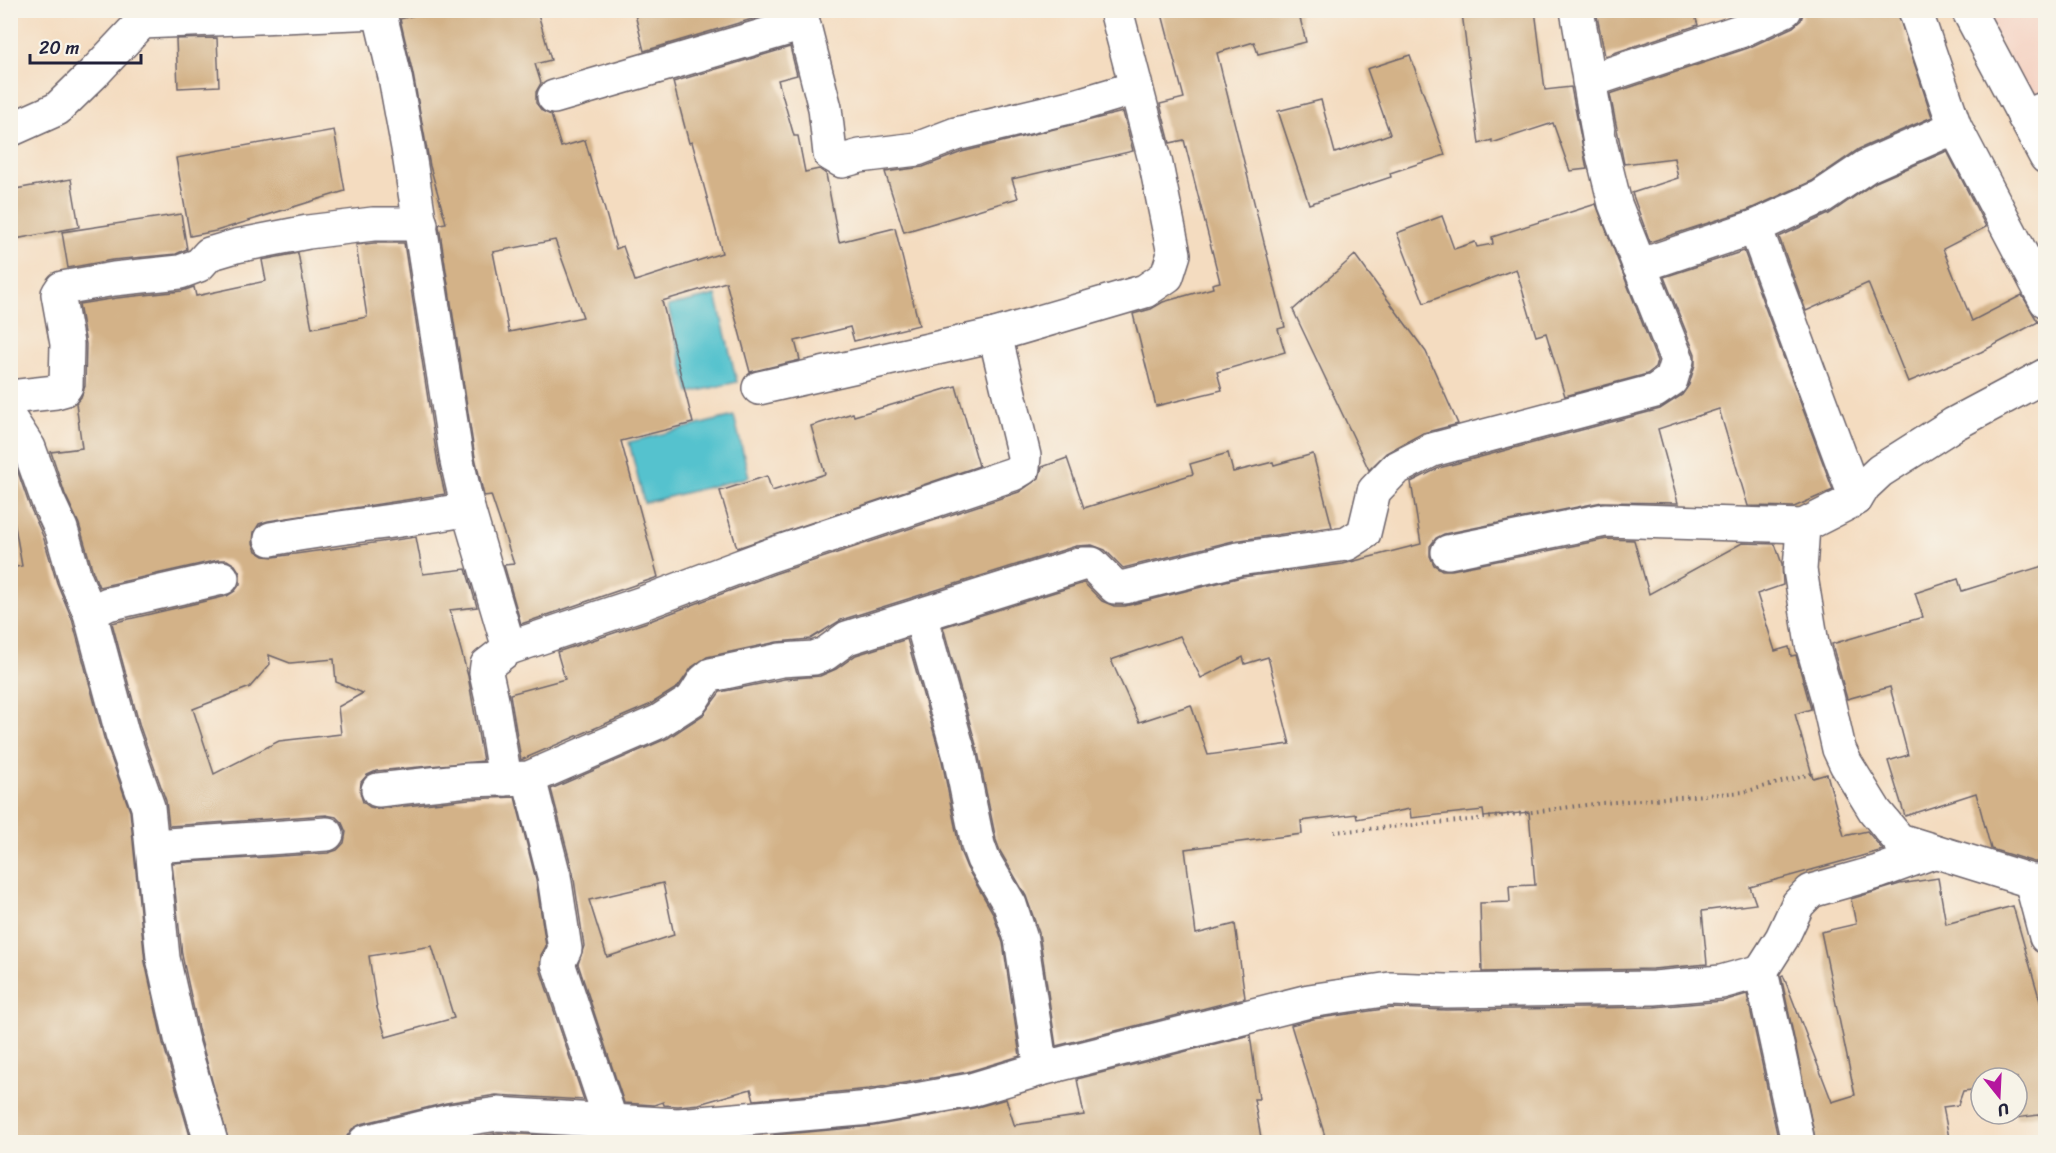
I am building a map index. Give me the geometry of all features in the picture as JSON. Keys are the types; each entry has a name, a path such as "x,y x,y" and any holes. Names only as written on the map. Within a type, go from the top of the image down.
{"street":[{"path":"759,388 995,335 1145,291 1167,276 1174,254 1155,159 1116,10"},
{"path":"378,790 468,780 517,778 658,723 692,700 704,681 711,675 781,660 814,658 825,654 847,638 1082,564 1092,564 1115,587 1125,587 1238,559 1347,544 1364,533 1374,491 1395,470 1432,450 1654,391 1671,380 1677,360 1615,204 1600,143 1577,10"},
{"path":"1589,81 1740,31 1785,10"},
{"path":"1915,10 1954,127 2046,301"},
{"path":"1968,10 2002,73 2035,113 2046,157"},
{"path":"10,130 57,110 94,74 143,16 379,11 394,77 421,224 457,461 468,509 508,648"},
{"path":"554,97 802,17 825,108 830,154 842,161 860,156 917,149 956,134 1078,105 1136,88"},
{"path":"1639,266 1755,227 1821,197 1867,166 1954,127"},
{"path":"10,397 56,392 63,390 66,386 67,344 58,294 63,288 114,279 180,272 200,265 209,254 308,232 373,224 421,224"},
{"path":"1755,227 1856,499"},
{"path":"634,1129 558,963 565,949 554,876 517,778 492,699 486,673 487,665 508,648 643,603 768,556 1013,474 1023,468 1024,456 995,335"},
{"path":"1448,552 1605,520 1803,526 1856,499 1864,486 1880,471 1954,424 2046,375"},
{"path":"10,419 29,448 48,501 61,529 75,578 101,647 122,733 148,807 163,958 181,1038 211,1143"},
{"path":"271,539 428,517 468,509"},
{"path":"1803,526 1800,570 1812,644 1827,696 1835,736 1846,764 1875,811 1899,840 1933,852 2038,881 2046,937"},
{"path":"90,613 108,604 222,578"},
{"path":"920,615 960,757 978,845 983,859 1010,905 1021,939 1041,1069"},
{"path":"153,846 327,834"},
{"path":"365,1143 450,1121 498,1114 559,1117 634,1129 871,1108 971,1090 1041,1069 1309,1001 1390,989 1457,991 1654,988 1721,982 1761,971 1782,938 1798,904 1811,891 1878,872 1933,852"},
{"path":"1761,971 1798,1143"}],"path":[{"path":"1334,832 1470,820 1602,803 1744,792 1846,764"}],"shaded area":[{"path":"1983,11 2045,11 2045,129"}],"water":[{"path":"716,295 737,382 689,393 668,306"},
{"path":"734,416 749,477 644,503 629,442"}],"building":[{"path":"434,10 537,10 551,60 535,64 541,83 536,92 536,103 542,111 551,115 561,147 585,140 616,249 623,246 635,281 722,253 673,82 790,47 797,75 778,80 794,136 798,136 805,172 819,169 826,174 839,242 895,228 919,325 854,341 850,327 795,341 800,360 750,372 726,282 662,301 693,423 621,441 658,577 521,624 504,565 514,564 491,495 484,496 475,457 439,226 446,223 430,166 400,19","holes":["555,240 583,317 509,332 493,252"]},
{"path":"634,10 768,10 769,14 644,51"},
{"path":"1161,10 1298,10 1306,42 1258,54 1254,42 1217,53 1285,327 1278,329 1285,352 1217,372 1222,390 1156,406 1133,314 1151,309 1163,302 1213,288 1212,284 1220,282 1184,140 1170,143 1160,104 1184,98"},
{"path":"1480,10 1535,10 1545,90 1571,87 1587,169 1570,171 1553,123 1492,143 1492,140 1479,144 1462,13"},
{"path":"1613,10 1693,10 1698,25 1605,56 1597,16"},
{"path":"1804,10 1897,11 1932,117 1859,149 1812,181 1748,210 1650,242 1632,193 1678,178 1674,158 1624,164 1610,94 1748,48 1793,27 1801,20"},
{"path":"217,38 219,86 178,88 176,39"},
{"path":"1410,55 1445,155 1390,173 1391,177 1309,204 1278,111 1321,100 1335,153 1390,134 1367,69"},
{"path":"1123,112 1133,151 1012,179 1018,198 904,232 885,172 923,167 962,152"},
{"path":"334,130 345,191 216,231 190,236 176,158"},
{"path":"1947,151 1986,227 1943,249 1972,321 2022,295 2038,322 1981,352 1908,382 1868,283 1806,311 1779,237 1829,214 1876,182"},
{"path":"71,179 79,227 10,240 10,190"},
{"path":"1596,204 1657,361 1655,368 1647,374 1565,396 1546,333 1536,336 1516,269 1424,303 1397,233 1442,216 1454,249 1475,242 1477,247 1493,244 1492,237"},
{"path":"181,214 187,249 176,254 112,260 68,268 62,232"},
{"path":"404,243 438,464 445,494 268,521 259,524 254,532 253,543 256,551 264,556 274,557 416,537 423,574 466,569 477,607 450,610 468,676 483,761 376,771 367,775 361,782 360,793 363,802 379,809 469,799 515,797 536,880 546,946 541,955 540,969 584,1100 496,1095 446,1103 361,1124 352,1129 347,1136 347,1143 229,1143 199,1033 182,955 172,863 328,853 337,850 344,843 346,832 336,817 326,815 169,826 166,801 140,727 112,623 227,596 240,584 240,573 235,565 227,560 218,560 99,587 79,524 65,494 51,452 82,448 76,403 85,386 86,344 79,304 182,291 194,287 196,296 266,281 262,260 298,253 312,328 367,317 356,245","holes":["269,655 290,663 334,659 336,682 363,693 338,707 341,734 279,741 214,774 193,709 250,687 270,664","432,946 454,1018 386,1037 377,1008 369,956"]},
{"path":"1744,251 1833,490 1794,507 1748,506 1719,409 1658,429 1678,503 1602,502 1444,534 1436,538 1430,546 1430,556 1434,565 1442,570 1452,570 1607,539 1634,540 1649,594 1742,543 1775,544 1782,564 1783,585 1757,594 1775,651 1789,647 1791,656 1796,655 1811,709 1795,714 1813,778 1827,774 1844,836 1867,831 1883,850 1750,887 1756,904 1702,911 1707,964 1653,969 1482,972 1480,903 1510,902 1509,886 1535,885 1529,812 1484,817 1483,810 1411,818 1410,809 1357,819 1356,814 1301,821 1302,834 1185,849 1196,934 1235,924 1245,998 1056,1046 1039,933 1026,896 996,840 978,752 943,627 1084,583 1102,601 1114,606 1125,606 1242,577 1343,564 1421,544 1411,482 1439,468 1660,409 1682,395 1689,385 1695,365 1695,354 1664,277","holes":["1180,636 1201,678 1243,657 1245,664 1268,657 1290,744 1208,755 1191,705 1139,722 1111,660"]},
{"path":"1355,255 1426,352 1458,424 1423,433 1386,453 1369,470 1293,310"},
{"path":"956,386 979,466 737,548 720,491 767,476 772,491 825,474 811,426"},
{"path":"1228,453 1233,472 1273,462 1274,465 1313,454 1332,527 1233,541 1123,568 1105,550 1092,545 1076,546 841,620 810,639 777,642 707,657 692,667 678,687 649,705 521,760 510,694 565,679 557,652 650,621 774,574 1019,492 1039,478 1042,467 1067,458 1084,508 1193,474 1190,464"},
{"path":"10,458 13,458 72,619 104,738 130,811 145,962 163,1043 192,1143 10,1143 10,568 22,566 10,498"},
{"path":"2046,565 2046,862 2034,862 1991,849 1976,793 1905,816 1888,761 1908,755 1890,687 1847,699 1832,644 1923,617 1915,593 1958,579 1962,591"},
{"path":"907,639 942,761 960,851 967,868 993,913 1003,943 1020,1056 967,1072 869,1089 754,1100 751,1089 699,1104 678,1106 664,1105 663,1102 654,1105 624,1103 578,964 584,946 573,873 551,789 668,738 703,715 720,692 784,679 820,676 836,669 856,655","holes":["663,883 674,935 607,957 589,900"]},
{"path":"1938,878 1946,924 2013,906 2046,1022 2046,1114 2029,1116 2029,1066 1969,1066 1969,1090 1963,1091 1958,1105 1943,1107 1950,1143 1816,1143 1781,976 1783,975 1832,1102 1855,1095 1821,932 1856,924 1851,899 1900,884"},
{"path":"1747,994 1779,1143 1327,1143 1291,1025 1313,1019 1391,1008 1446,1010 1654,1007 1723,1001"},
{"path":"1250,1035 1259,1099 1254,1099 1262,1143 775,1143 774,1135 874,1126 974,1108 1006,1099 1015,1127 1015,1125 1084,1115 1077,1079"},
{"path":"499,1133 555,1136 556,1143 441,1143"}]}
